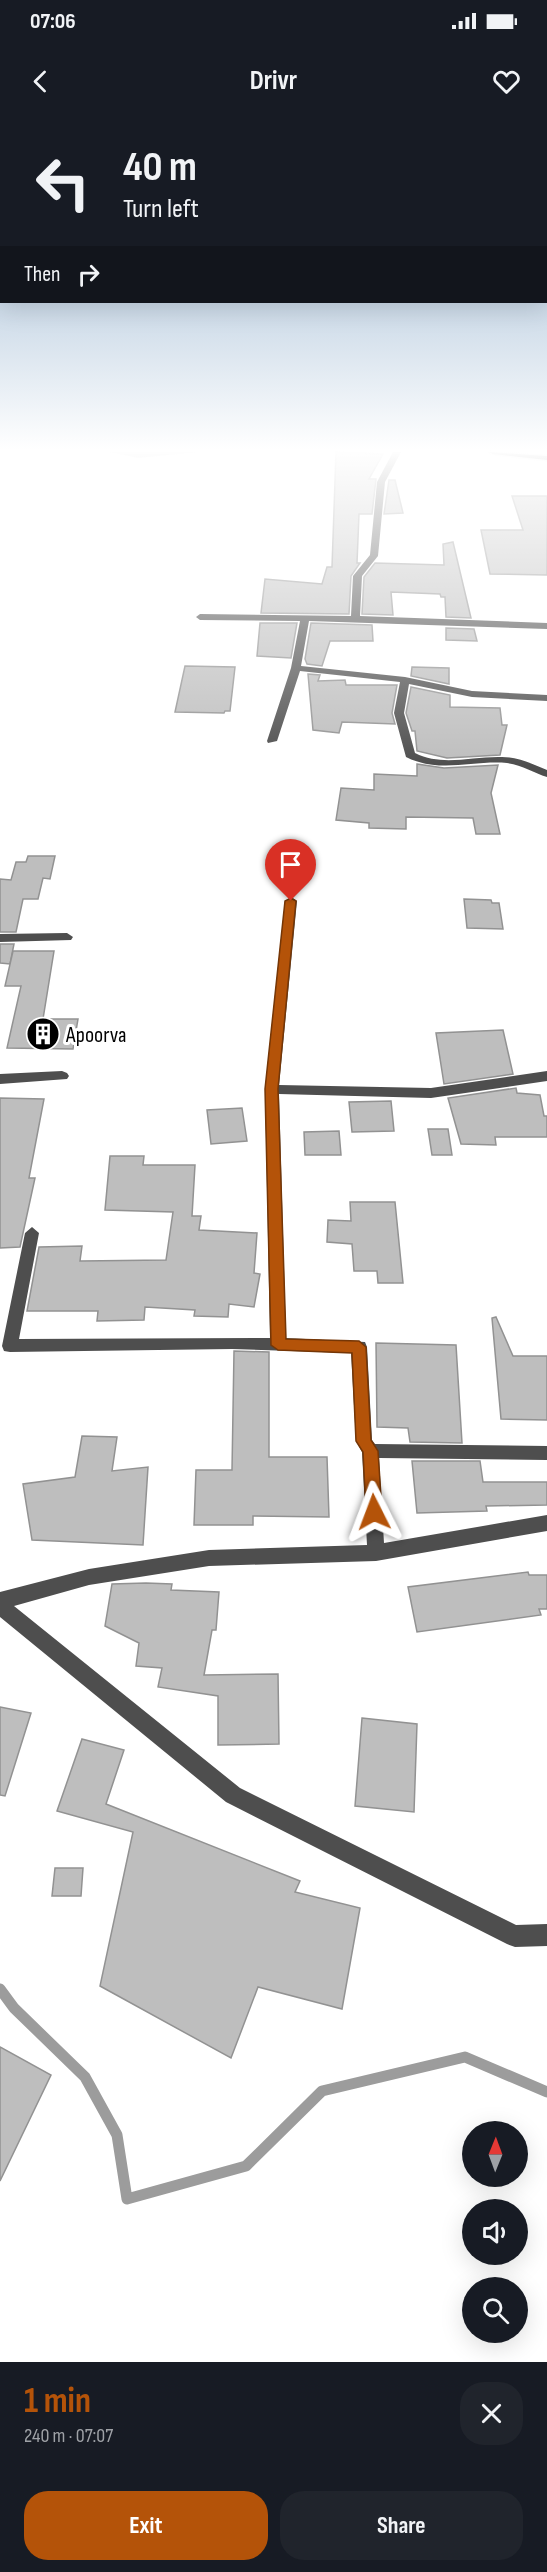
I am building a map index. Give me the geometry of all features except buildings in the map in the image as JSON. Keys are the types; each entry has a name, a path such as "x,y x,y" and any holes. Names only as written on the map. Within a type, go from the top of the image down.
{"street":[{"path":"356,619 356,576 363,564 373,557"},
{"path":"200,617 356,619 547,626"},
{"path":"272,741 296,668 305,618"},
{"path":"296,668 405,680 472,694 547,698"},
{"path":"405,680 399,714 410,755 419,760 466,764 503,760 522,763 547,774"},
{"path":"278,1345 272,1089 291,901"},
{"path":"0,938 67,937"},
{"path":"0,1079 62,1076"},
{"path":"272,1089 431,1093 547,1076"},
{"path":"32,1233 10,1346 359,1347 364,1441 370,1451 376,1553"},
{"path":"370,1451 547,1453"},
{"path":"0,1601 89,1577 209,1558 376,1553 547,1523"},
{"path":"0,1606 233,1795 515,1936 547,1935"}],"waterway":[{"path":"0,1989 14,2008 85,2077 117,2135 127,2199 246,2166 322,2091 465,2057 547,2092"}],"place":[{"name":"Apoorva","path":"43,1034"}],"route":[{"path":"291,901 272,1089 278,1345 359,1347 364,1441 370,1451 374,1512"}]}
